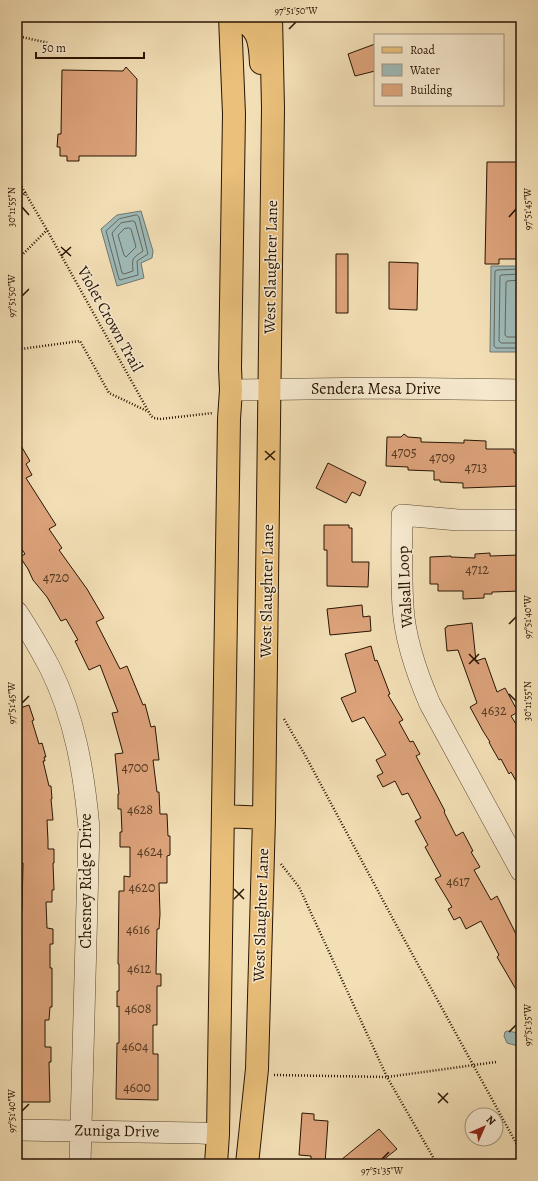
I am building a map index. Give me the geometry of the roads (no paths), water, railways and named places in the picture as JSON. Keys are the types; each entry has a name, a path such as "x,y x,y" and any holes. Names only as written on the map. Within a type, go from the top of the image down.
{"main road":[{"path":"216,1164 218,1134 229,419 231,390 230,368 234,114 230,17"},
{"path":"235,17 252,27 257,36 260,51 262,80 262,156 272,182"},
{"name":"West Slaughter Lane","path":"247,1164 257,1069 264,818 274,108 271,17"},
{"path":"223,816 264,818"}],"street":[{"name":"Sendera Mesa Drive","path":"231,390 378,388 521,390"},
{"name":"Walsall Loop","path":"521,520 458,520 402,516 403,608 410,649 420,679 430,704 521,871"},
{"name":"Chesney Ridge Drive","path":"17,612 34,640 59,688 73,729 86,792 89,828 80,1164"},
{"name":"Zuniga Drive","path":"17,1130 218,1134"}],"water":[{"path":"141,211 153,251 152,258 141,263 144,278 117,286 101,229 117,215"},
{"path":"491,266 521,266 521,352 490,352"},
{"path":"505,1032 519,1033 521,1036 521,1046 507,1043 504,1036"}]}
